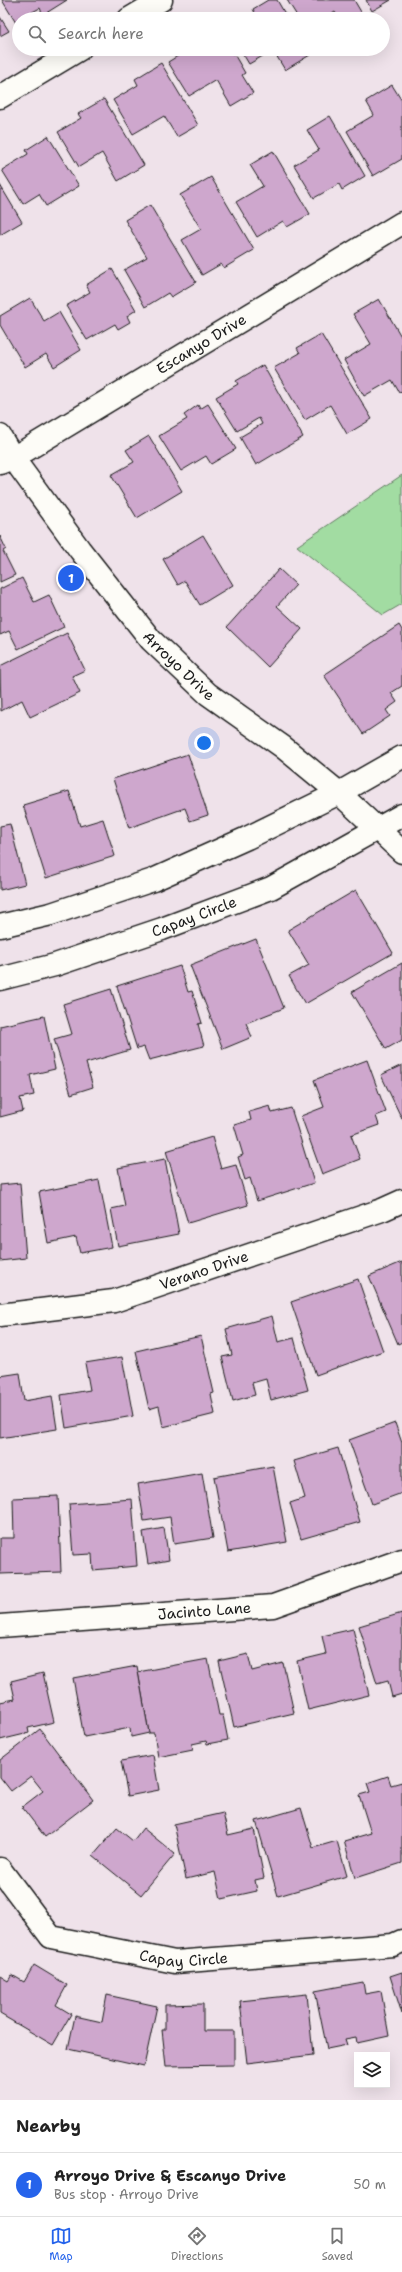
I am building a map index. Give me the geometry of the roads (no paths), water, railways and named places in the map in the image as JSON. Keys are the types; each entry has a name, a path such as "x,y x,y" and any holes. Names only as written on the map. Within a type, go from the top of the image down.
{"street":[{"path":"141,12 161,0"},
{"path":"0,97 68,56"},
{"name":"Escanyo Drive","path":"6,461 402,223"},
{"name":"Arroyo Drive","path":"0,436 6,461 80,550 151,640 208,694 283,747 339,793 402,852"},
{"path":"0,926 51,914 153,880 247,838 339,793 402,757"},
{"name":"Capay Circle","path":"0,979 56,965 162,929 271,888 402,815"},
{"name":"Verano Drive","path":"0,1316 114,1302 382,1210 402,1201"},
{"name":"Jacinto Lane","path":"0,1626 273,1606 402,1560"},
{"name":"Capay Circle","path":"0,1869 51,1937 175,1962 393,1945 402,1941"}],"place":[{"name":"Arroyo Drive & Escanyo Drive","path":"71,578"}]}
